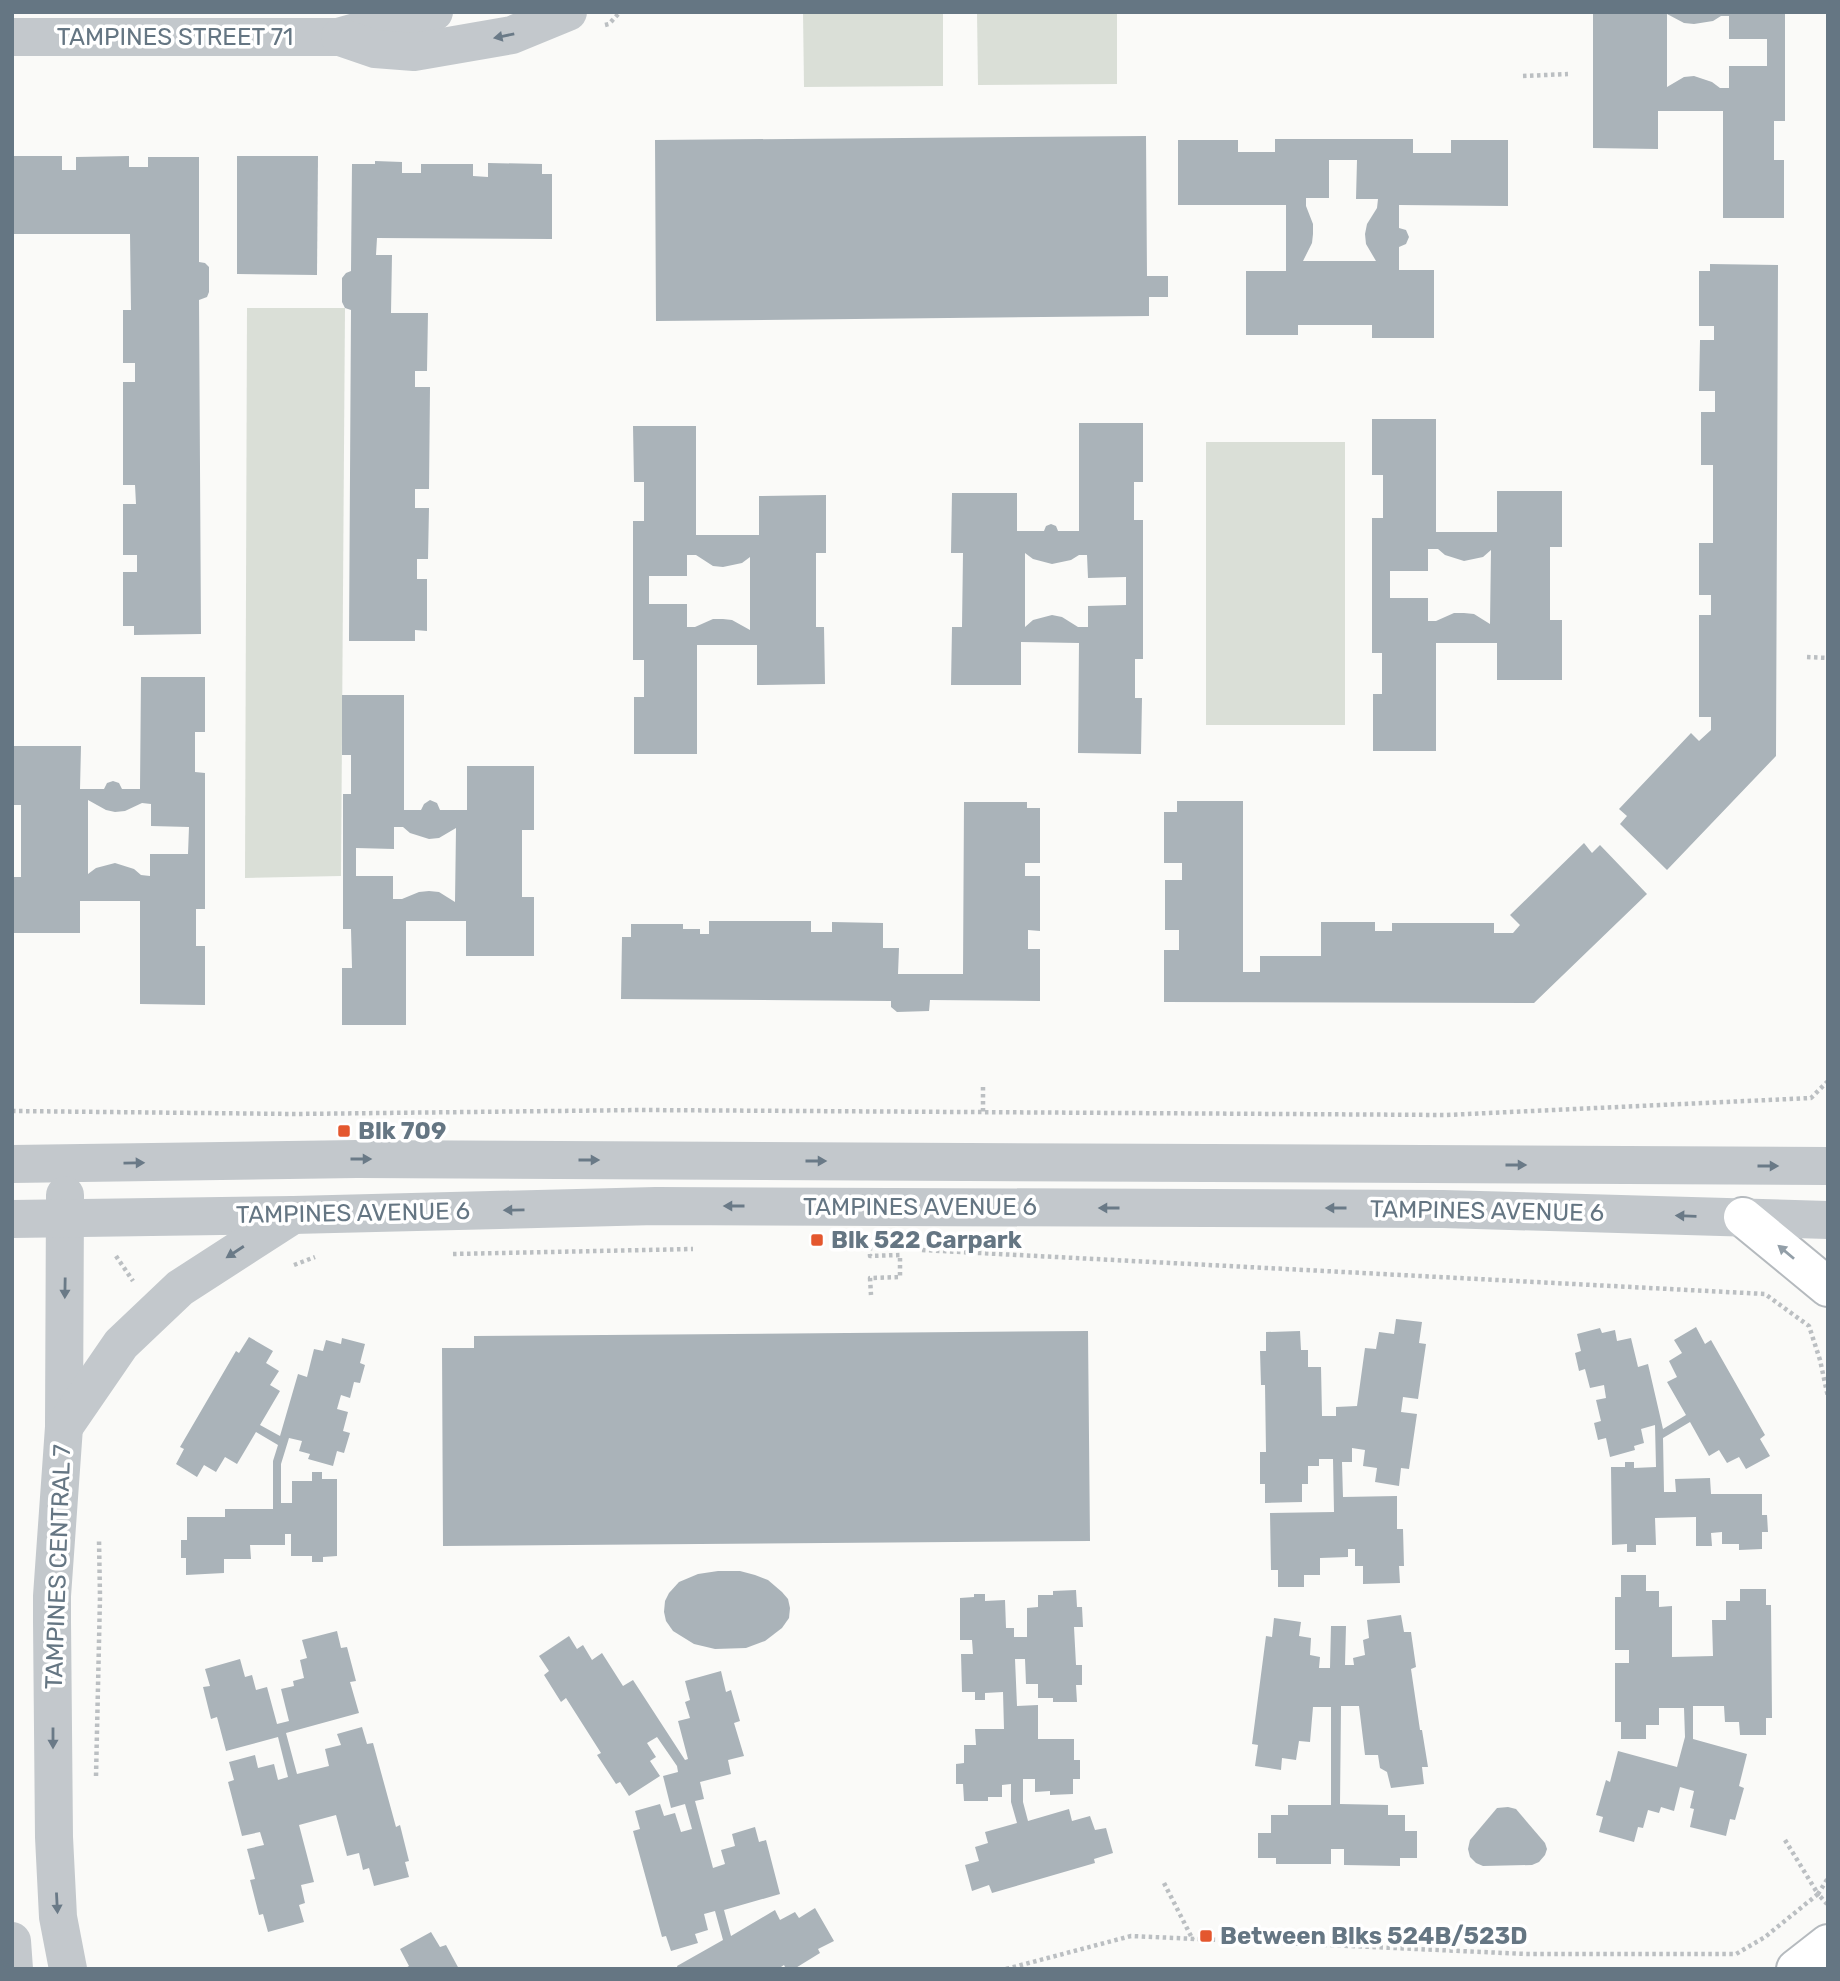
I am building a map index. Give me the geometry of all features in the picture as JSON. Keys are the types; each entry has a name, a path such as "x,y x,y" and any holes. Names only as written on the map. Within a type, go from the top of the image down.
{"main road":[{"path":"1744,1217 1828,1287"},
{"path":"1796,1969 1828,1944"}],"street":[{"name":"TAMPINES STREET 71","path":"12,37 338,37 434,12"},
{"name":"TAMPINES STREET 71","path":"338,37 375,49 414,52 512,35 568,12"},
{"name":"TAMPINES AVENUE 6","path":"12,1164 357,1158 1828,1166"},
{"name":"TAMPINES CENTRAL 7","path":"65,1164 64,1427 52,1596 54,1824 58,1917 68,1969"},
{"name":"TAMPINES AVENUE 6","path":"12,1219 670,1206 1443,1209 1828,1220"},
{"path":"64,1427 121,1344 180,1288 293,1215"},
{"path":"12,1941 14,1969"}],"path":[{"path":"1523,76 1568,74"},
{"path":"1807,657 1828,658"},
{"path":"12,1111 295,1114 627,1110 1446,1115 1811,1098 1828,1081"},
{"path":"983,1087 983,1112"},
{"path":"858,1247 870,1247 870,1256 900,1255 900,1277 870,1278 871,1295"},
{"path":"451,1254 702,1249"},
{"path":"912,1249 1765,1294 1809,1326 1828,1397"},
{"path":"287,1268 311,1257 325,1257"},
{"path":"96,1776 99,1532"},
{"path":"1785,1840 1818,1894 1828,1904"},
{"path":"1006,1969 1131,1936 1526,1954 1736,1954 1765,1937 1818,1894 1828,1878"},
{"path":"1164,1883 1193,1940"}],"shaded area":[{"path":"803,12 943,12 943,86 804,87"},
{"path":"977,12 1117,12 1117,84 978,85"},
{"path":"247,308 345,308 341,876 245,878"},
{"path":"1206,442 1345,442 1345,725 1206,725"}],"building":[{"path":"1593,12 1785,12 1785,121 1774,121 1774,160 1784,160 1784,218 1723,218 1723,111 1658,111 1658,149 1593,148","holes":["1667,14 1684,23 1694,24 1729,16 1729,39 1767,39 1767,66 1729,66 1729,88 1720,88 1694,76 1684,77 1667,87"]},
{"path":"1146,136 1147,276 1168,276 1168,297 1149,297 1149,316 656,321 655,140"},
{"path":"1275,139 1413,139 1413,153 1451,153 1451,140 1508,140 1508,206 1399,205 1399,228 1406,230 1409,237 1406,244 1399,247 1399,270 1434,270 1434,338 1372,338 1372,325 1298,325 1298,335 1246,335 1246,271 1286,271 1286,205 1178,205 1178,140 1238,140 1238,152 1275,152","holes":["1329,160 1357,160 1356,199 1378,199 1377,208 1367,224 1365,234 1366,244 1376,261 1303,261 1312,243 1313,234 1306,198 1329,198"]},
{"path":"12,156 62,156 62,170 76,170 76,157 129,156 129,167 148,167 148,157 199,157 199,262 209,267 209,292 207,297 199,300 201,634 134,635 134,626 123,626 123,572 137,572 137,555 123,555 123,504 136,504 135,485 123,485 123,382 135,382 135,363 123,363 123,310 131,310 130,234 12,234"},
{"path":"237,156 318,156 317,275 237,274"},
{"path":"375,161 402,162 402,173 421,173 421,164 473,164 473,176 488,177 488,163 542,164 542,174 552,174 552,239 377,238 376,255 392,255 391,313 428,313 427,371 415,371 415,387 430,387 429,489 415,489 415,508 429,508 428,559 417,559 417,579 427,579 427,631 415,630 415,641 349,641 351,310 345,308 342,302 342,278 351,271 352,164 375,164"},
{"path":"1710,264 1778,265 1776,756 1667,870 1620,824 1627,816 1619,809 1691,733 1699,741 1711,730 1711,717 1699,717 1699,615 1711,615 1711,595 1699,595 1699,543 1713,543 1713,465 1701,465 1701,412 1715,412 1715,391 1699,391 1700,340 1714,340 1714,326 1699,326 1699,271 1710,271"},
{"path":"1372,419 1436,419 1436,532 1497,532 1497,491 1562,491 1562,547 1550,547 1550,620 1562,620 1562,680 1497,680 1497,643 1436,643 1436,751 1373,751 1373,694 1382,694 1382,653 1372,653 1372,518 1383,518 1383,475 1372,475","holes":["1428,549 1438,549 1445,555 1464,561 1483,557 1491,550 1490,624 1474,614 1464,613 1454,613 1436,621 1428,621 1428,598 1390,598 1390,571 1428,571"]},
{"path":"1079,423 1143,423 1143,482 1134,482 1134,520 1143,520 1143,659 1135,659 1135,698 1142,698 1141,754 1078,753 1079,643 1021,642 1021,685 951,685 952,627 962,627 963,553 951,553 952,493 1017,493 1017,531 1044,531 1046,526 1051,524 1056,526 1058,531 1079,531","holes":["1025,553 1033,559 1052,564 1087,555 1088,578 1126,577 1126,605 1088,606 1088,627 1078,627 1062,617 1052,615 1033,620 1025,627"]},
{"path":"633,426 696,426 696,535 759,535 759,496 826,495 826,553 816,553 816,627 824,627 825,684 757,685 757,645 697,645 697,754 634,754 634,697 644,697 644,660 633,660 633,521 644,521 644,482 634,482","holes":["687,555 696,555 713,566 723,567 742,563 750,557 750,630 732,620 723,619 713,619 695,627 687,627 687,604 649,604 649,576 687,576"]},
{"path":"141,677 205,677 205,732 195,732 195,772 205,773 205,909 196,909 196,946 205,946 205,1005 140,1004 140,901 80,901 80,933 12,933 13,877 21,877 21,805 13,805 14,746 81,746 80,789 104,789 107,783 113,781 119,783 122,789 140,789","holes":["88,800 106,810 125,811 142,803 151,804 151,826 189,827 188,854 150,854 150,876 141,875 134,869 115,863 96,868 88,874"]},
{"path":"342,695 404,695 404,810 421,810 430,800 437,803 440,810 467,810 467,766 534,766 534,830 522,830 522,897 534,897 534,956 466,956 466,921 406,921 406,1025 342,1025 342,968 352,968 351,929 343,929 343,794 351,794 351,755 342,755","holes":["394,827 403,827 410,833 429,839 439,838 456,828 455,902 439,892 429,891 393,899 393,876 356,876 356,848 394,849"]},
{"path":"1177,801 1243,801 1243,972 1260,972 1260,956 1321,956 1321,922 1375,922 1375,931 1392,931 1392,923 1494,923 1494,933 1513,933 1520,925 1510,915 1584,843 1592,853 1600,845 1647,894 1534,1003 1164,1002 1164,950 1179,950 1179,930 1165,930 1165,880 1182,880 1182,863 1164,863 1164,812 1177,812"},
{"path":"964,802 1027,802 1027,808 1040,808 1040,863 1025,863 1025,876 1040,876 1040,931 1028,930 1028,949 1040,949 1040,1001 930,1000 929,1011 897,1012 891,1007 891,1001 621,999 622,937 631,937 631,924 683,924 683,929 700,929 700,934 709,934 709,921 811,921 811,932 832,932 832,922 883,923 883,948 899,948 898,974 963,974"},
{"path":"1396,1319 1422,1322 1419,1343 1426,1344 1418,1399 1403,1397 1401,1412 1417,1414 1409,1469 1401,1468 1399,1486 1375,1482 1377,1468 1363,1466 1365,1450 1352,1448 1352,1462 1342,1462 1343,1497 1397,1496 1397,1529 1403,1529 1404,1566 1399,1566 1400,1583 1363,1584 1363,1566 1355,1566 1355,1549 1348,1549 1348,1557 1320,1558 1320,1575 1304,1575 1304,1587 1278,1587 1278,1570 1271,1570 1270,1513 1334,1512 1333,1459 1319,1459 1319,1466 1308,1466 1308,1484 1302,1484 1302,1502 1265,1503 1265,1484 1260,1484 1260,1452 1266,1452 1265,1385 1261,1385 1260,1351 1266,1351 1266,1332 1300,1331 1301,1350 1308,1350 1308,1367 1321,1367 1322,1416 1336,1416 1336,1407 1357,1406 1365,1348 1376,1349 1379,1332 1394,1334"},
{"path":"1696,1327 1705,1344 1711,1340 1765,1435 1760,1439 1770,1456 1746,1469 1739,1457 1727,1463 1719,1450 1709,1456 1690,1422 1663,1438 1664,1492 1676,1492 1675,1479 1710,1478 1711,1494 1762,1494 1762,1515 1767,1515 1768,1532 1762,1532 1762,1549 1739,1550 1739,1544 1722,1544 1722,1532 1711,1533 1712,1546 1696,1546 1696,1517 1655,1518 1656,1545 1636,1545 1636,1552 1627,1552 1627,1544 1612,1545 1611,1467 1625,1467 1625,1462 1634,1462 1634,1468 1656,1467 1655,1425 1641,1429 1644,1443 1634,1446 1635,1450 1610,1457 1606,1438 1598,1440 1594,1423 1601,1421 1596,1400 1606,1398 1604,1385 1590,1388 1585,1369 1579,1371 1575,1353 1581,1351 1577,1334 1600,1328 1602,1333 1615,1330 1617,1341 1631,1338 1638,1367 1648,1364 1663,1429 1686,1415 1667,1382 1677,1377 1669,1361 1682,1353 1674,1340"},
{"path":"1088,1331 1090,1541 443,1546 442,1348 474,1348 474,1336"},
{"path":"249,1337 273,1351 266,1363 279,1371 270,1385 280,1391 260,1425 280,1436 298,1374 307,1377 314,1349 323,1351 326,1340 341,1344 342,1338 365,1344 360,1363 365,1365 360,1383 354,1382 350,1398 341,1395 337,1409 348,1412 343,1431 350,1433 344,1453 337,1451 333,1466 308,1459 310,1454 299,1451 302,1441 289,1438 281,1464 281,1503 292,1503 292,1481 312,1481 312,1472 322,1472 322,1479 337,1479 337,1556 323,1557 323,1562 312,1562 312,1556 291,1556 291,1534 285,1534 285,1545 250,1545 251,1559 224,1559 224,1573 186,1575 186,1558 181,1558 181,1540 187,1540 187,1517 225,1517 225,1509 273,1509 273,1461 278,1445 256,1432 237,1464 225,1457 216,1472 204,1465 197,1477 176,1464 184,1449 180,1447 236,1351 239,1353"},
{"path":"740,1571 755,1575 768,1580 782,1592 788,1599 790,1608 789,1618 782,1628 765,1641 746,1648 715,1649 694,1644 673,1631 664,1612 669,1593 679,1582 698,1574"},
{"path":"1621,1575 1646,1575 1646,1591 1659,1591 1659,1607 1672,1606 1672,1657 1713,1656 1712,1620 1726,1620 1726,1601 1740,1601 1740,1589 1766,1589 1766,1605 1771,1605 1772,1718 1766,1718 1766,1735 1740,1735 1739,1722 1725,1722 1724,1706 1693,1706 1693,1739 1747,1754 1739,1786 1744,1788 1735,1820 1730,1819 1726,1836 1690,1827 1694,1791 1680,1787 1674,1811 1661,1807 1659,1813 1648,1810 1643,1828 1638,1827 1634,1842 1599,1832 1603,1817 1596,1815 1606,1780 1610,1782 1618,1751 1677,1767 1685,1737 1684,1708 1659,1708 1659,1725 1646,1725 1646,1739 1621,1739 1621,1722 1615,1722 1615,1663 1629,1663 1629,1650 1615,1650 1615,1597 1621,1597"},
{"path":"1076,1590 1077,1607 1082,1607 1083,1627 1074,1627 1076,1665 1082,1665 1082,1685 1076,1685 1077,1702 1053,1702 1053,1698 1038,1698 1038,1684 1026,1684 1025,1659 1015,1659 1017,1706 1038,1705 1038,1739 1074,1739 1074,1760 1080,1760 1080,1779 1073,1779 1073,1794 1050,1795 1050,1791 1035,1792 1035,1779 1023,1779 1023,1802 1028,1821 1069,1809 1072,1821 1090,1816 1095,1830 1106,1828 1113,1853 1094,1859 1095,1863 992,1893 989,1885 972,1891 965,1865 979,1861 975,1847 988,1843 985,1832 1017,1823 1011,1802 1011,1784 1002,1785 1002,1797 988,1797 988,1801 964,1801 963,1784 956,1784 956,1764 964,1763 964,1745 976,1745 975,1729 1004,1729 1003,1692 985,1693 985,1700 975,1700 975,1692 962,1692 961,1654 973,1654 972,1640 960,1640 960,1598 985,1594 985,1601 1005,1600 1006,1628 1014,1628 1014,1637 1027,1637 1027,1608 1038,1607 1038,1595"},
{"path":"1401,1615 1404,1632 1411,1632 1416,1667 1411,1669 1428,1767 1422,1767 1424,1784 1391,1788 1387,1772 1380,1768 1378,1755 1365,1755 1359,1706 1341,1706 1340,1804 1388,1805 1388,1815 1405,1815 1405,1831 1417,1831 1417,1858 1400,1858 1400,1866 1344,1865 1344,1849 1331,1849 1331,1864 1276,1864 1276,1858 1258,1858 1258,1833 1271,1833 1271,1815 1288,1815 1288,1805 1331,1805 1331,1707 1313,1707 1310,1742 1299,1741 1296,1760 1282,1758 1281,1770 1255,1766 1258,1745 1252,1744 1266,1636 1272,1637 1274,1618 1301,1622 1299,1636 1311,1638 1310,1655 1320,1657 1319,1668 1330,1668 1331,1626 1346,1626 1345,1665 1354,1665 1353,1658 1365,1655 1363,1640 1369,1638 1367,1620"},
{"path":"337,1631 341,1648 347,1647 356,1681 350,1682 359,1713 286,1733 297,1774 329,1766 325,1749 341,1745 337,1734 362,1727 367,1744 373,1743 396,1827 400,1825 409,1861 405,1862 409,1877 374,1886 369,1868 363,1870 359,1853 347,1856 336,1815 299,1825 314,1882 301,1885 305,1903 299,1905 304,1922 268,1932 263,1914 259,1915 250,1880 255,1879 247,1849 264,1845 260,1832 242,1836 228,1782 234,1780 229,1762 255,1755 258,1768 274,1764 278,1780 288,1777 278,1737 226,1751 217,1717 211,1719 203,1687 210,1686 205,1669 240,1659 245,1677 252,1675 256,1690 267,1687 277,1724 289,1721 281,1689 294,1686 293,1681 304,1678 300,1660 307,1658 302,1640"},
{"path":"569,1636 577,1649 583,1645 592,1660 602,1653 623,1686 633,1680 685,1760 688,1759 678,1721 690,1718 685,1702 690,1700 685,1681 721,1671 726,1692 731,1690 740,1721 734,1723 744,1756 728,1760 731,1774 700,1782 704,1799 695,1801 713,1868 725,1864 721,1850 735,1846 732,1834 755,1827 759,1842 766,1840 780,1894 724,1910 731,1936 775,1910 780,1920 795,1912 799,1918 815,1908 834,1941 818,1949 820,1953 794,1969 786,1969 784,1965 778,1969 678,1969 677,1966 723,1940 715,1911 704,1914 708,1930 695,1934 698,1943 671,1951 666,1936 662,1937 633,1831 640,1829 635,1811 660,1804 664,1816 675,1813 681,1832 692,1829 685,1804 671,1808 663,1776 678,1772 677,1766 657,1737 647,1743 656,1757 650,1761 660,1776 629,1796 620,1782 616,1784 597,1755 601,1753 566,1698 561,1702 544,1675 549,1671 539,1656"},
{"path":"1497,1808 1516,1809 1545,1843 1545,1855 1532,1865 1483,1866 1476,1863 1470,1857 1470,1840"},
{"path":"431,1932 440,1947 446,1945 459,1969 404,1969 409,1966 400,1949"}],"place":[{"name":"Blk 709","path":"344,1131"},
{"name":"Blk 522 Carpark","path":"817,1240"},
{"name":"Between Blks 524B/523D","path":"1206,1936"}]}
